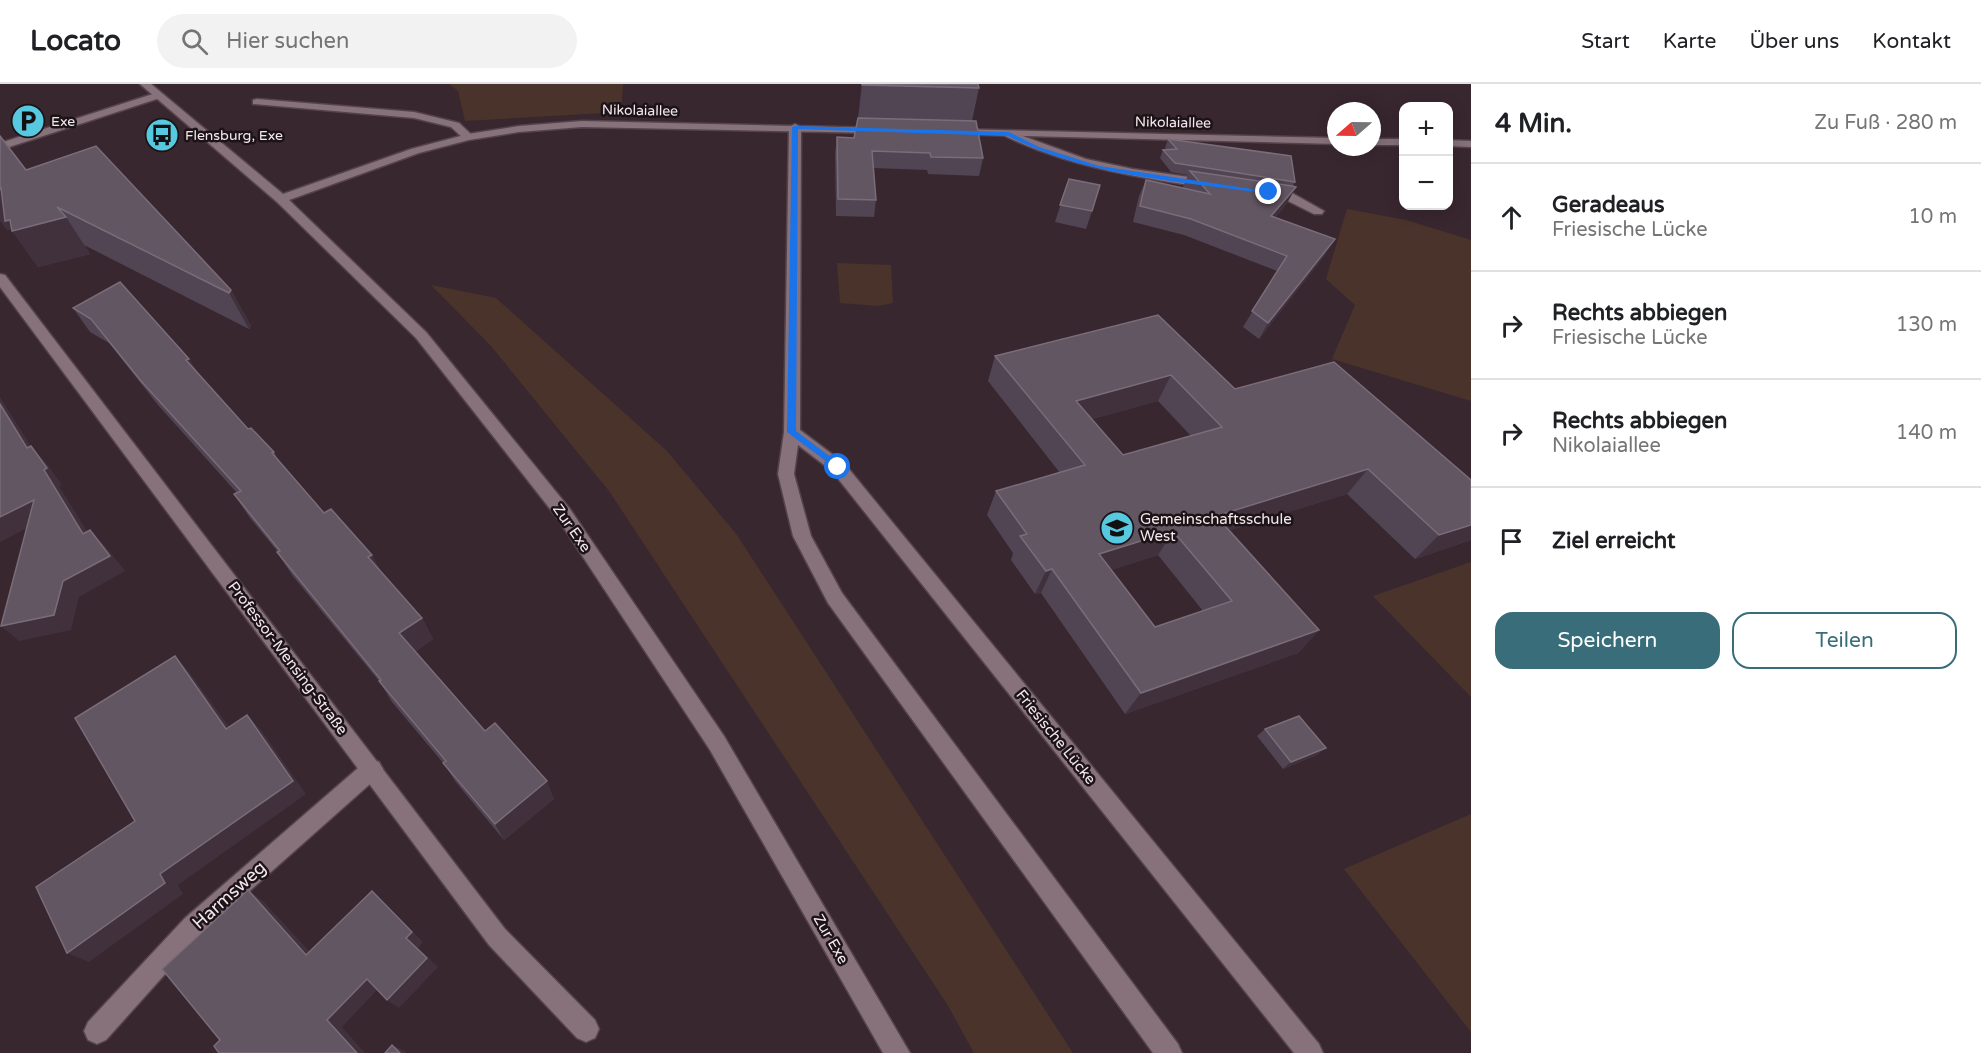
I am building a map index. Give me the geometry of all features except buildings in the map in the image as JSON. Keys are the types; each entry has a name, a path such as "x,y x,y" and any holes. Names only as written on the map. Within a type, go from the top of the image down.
{"street":[{"name":"Zur Exe","path":"145,84 281,199 421,335 564,514 717,743 897,1053"},
{"path":"0,147 159,95"},
{"path":"257,102 414,114 455,125 468,137"},
{"name":"Nikolaiallee","path":"281,199 415,150 468,137 519,129 582,124 890,130"},
{"path":"795,127 792,432 786,474 802,536 835,598 1169,1053"},
{"name":"Nikolaiallee","path":"938,132 1327,141"},
{"name":"Nikolaiallee","path":"1009,134 1036,148 1098,167 1222,186"},
{"path":"1381,142 1399,142"},
{"path":"1453,143 1471,144"},
{"path":"1257,190 1288,196 1318,211"},
{"name":"Professor-Mensing-Straße","path":"0,278 497,937 586,1029"},
{"name":"Friesische Lücke","path":"792,432 838,467 1310,1053"},
{"name":"Harmsweg","path":"97,1031 193,926 372,769"}],"shaded area":[{"path":"449,84 623,84 621,112 465,121 458,91"},
{"path":"1347,209 1406,220 1471,240 1471,401 1332,359 1355,305 1326,279"},
{"path":"837,263 891,265 893,303 878,306 840,303"},
{"path":"431,285 496,298 667,451 737,535 1073,1053 974,1053 947,1004 609,491 491,346"},
{"path":"1471,562 1471,697 1373,596"},
{"path":"1471,814 1471,1032 1344,869"}],"place":[{"name":"Exe","path":"28,121"},
{"name":"Flensburg, Exe","path":"162,135"},
{"name":"Gemeinschaftsschule West","path":"1117,528"}],"route":[{"path":"838,467 792,432 795,127 1009,134 1036,148 1098,167 1139,175 1269,192"}]}
